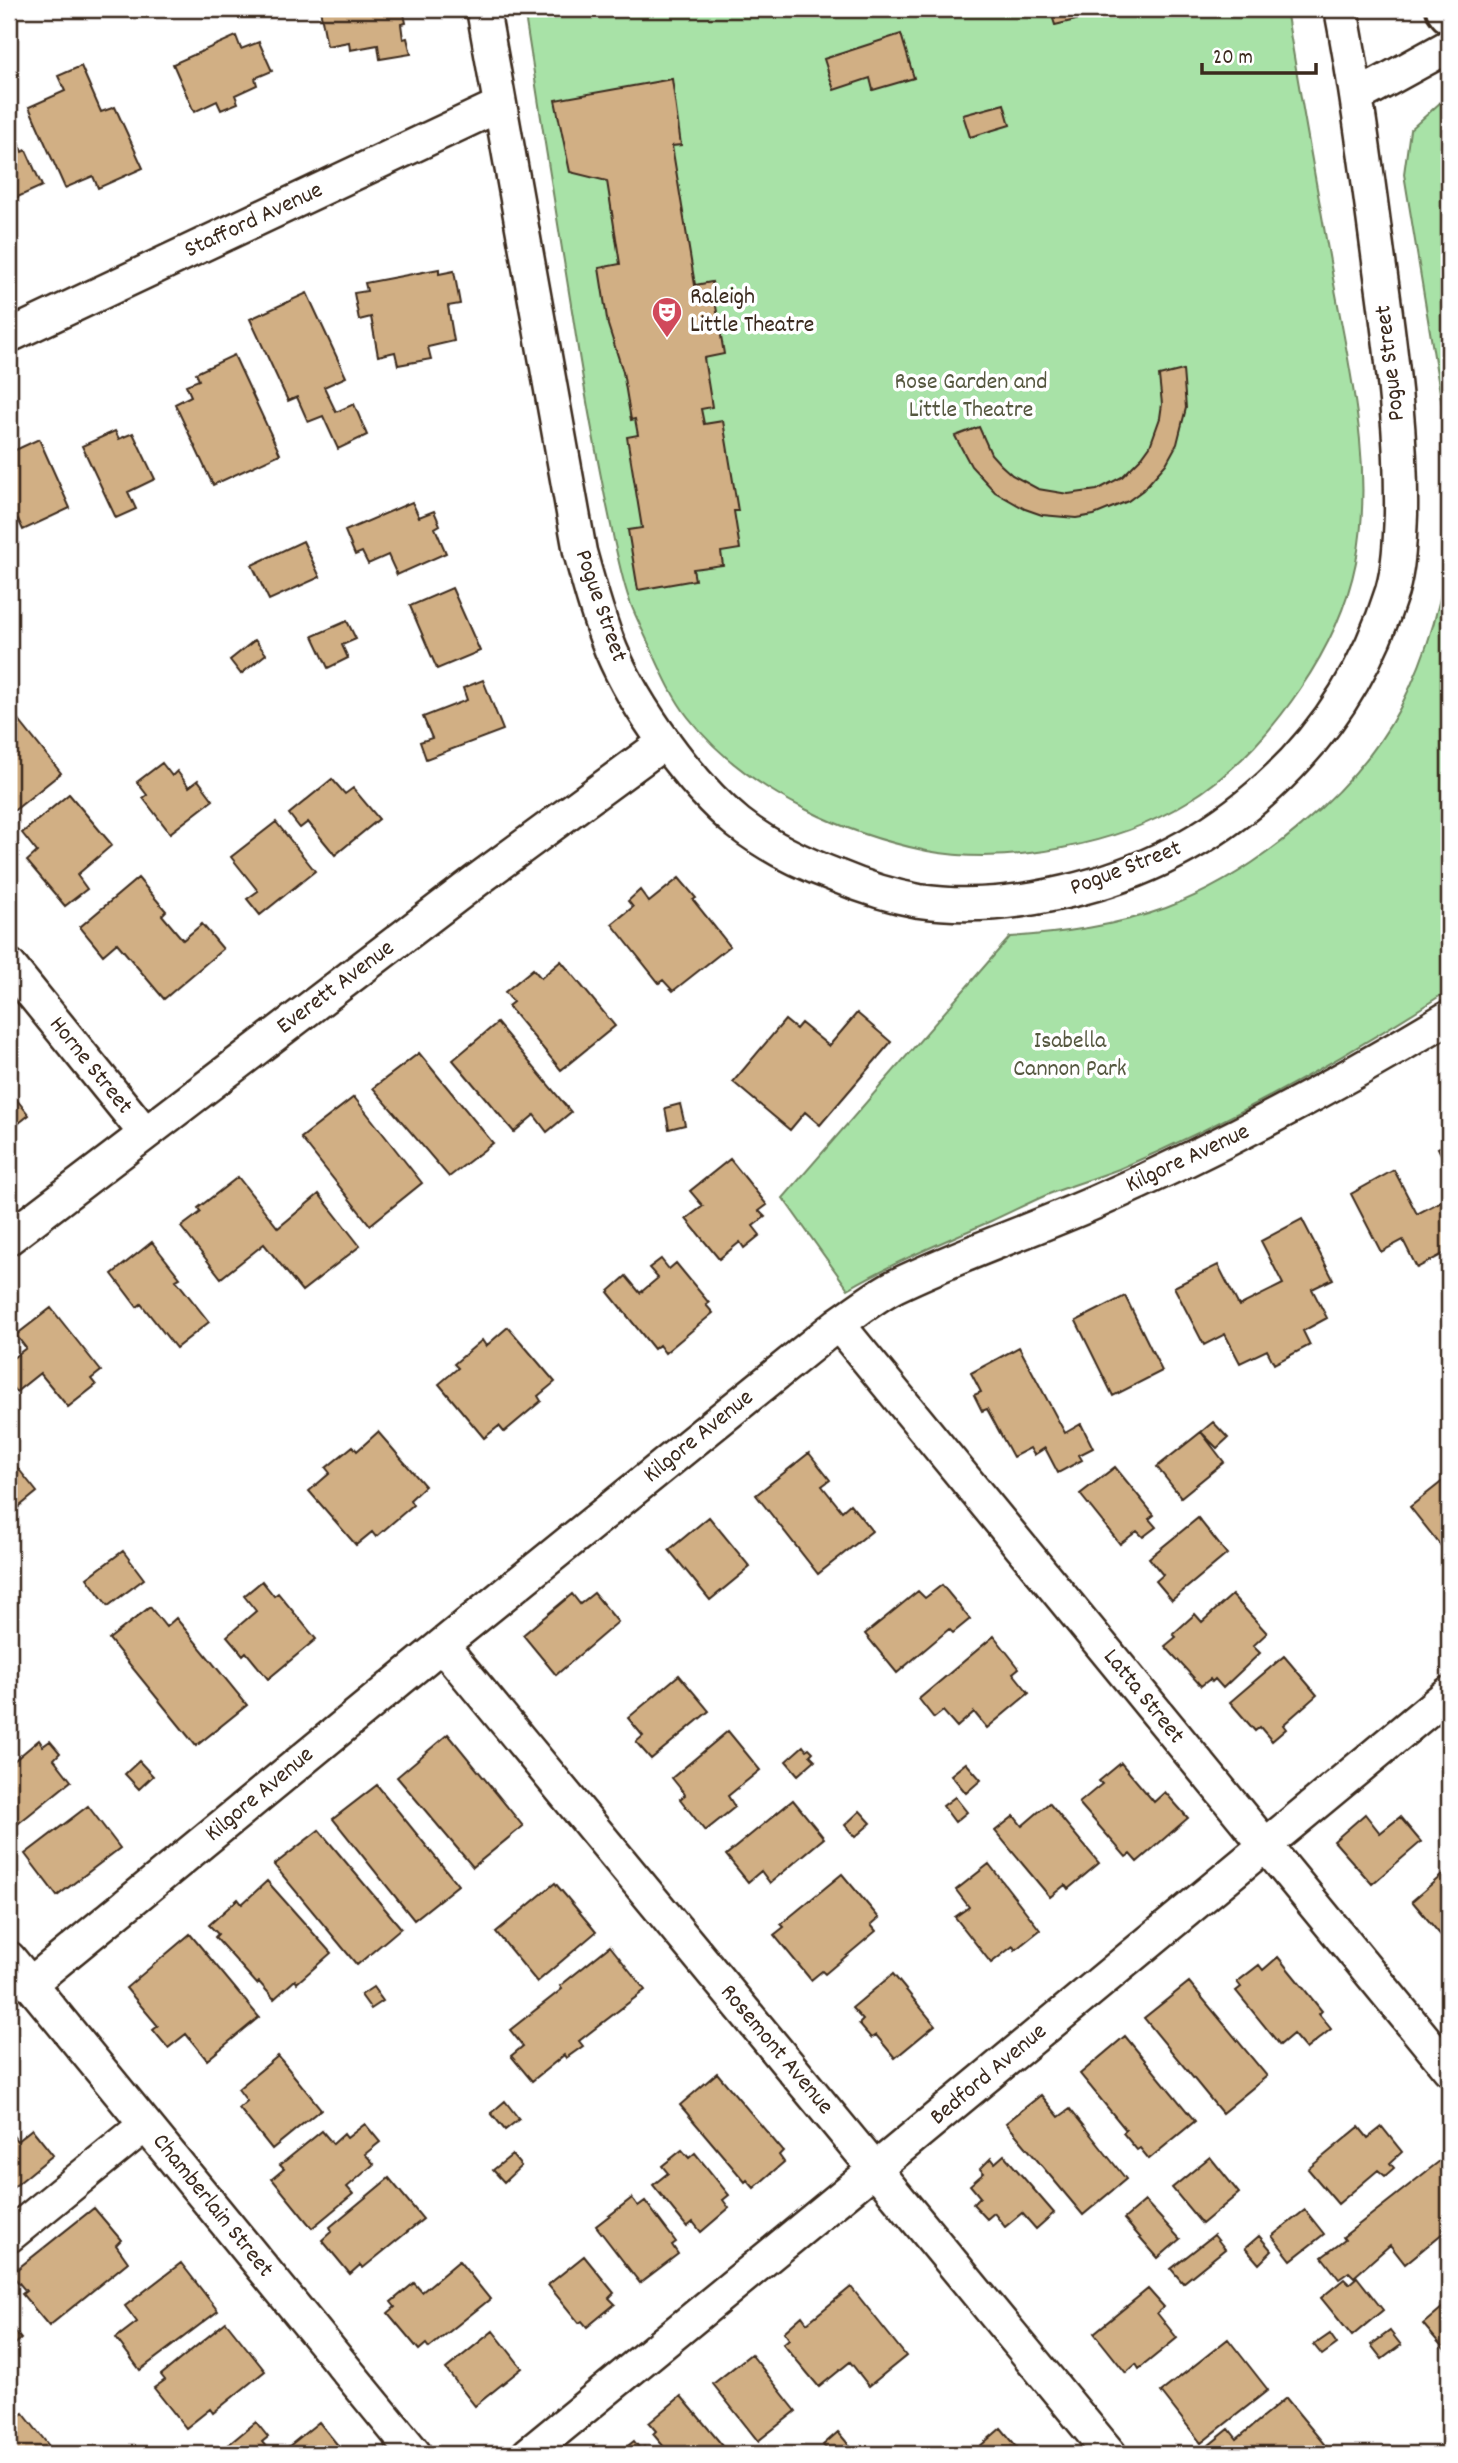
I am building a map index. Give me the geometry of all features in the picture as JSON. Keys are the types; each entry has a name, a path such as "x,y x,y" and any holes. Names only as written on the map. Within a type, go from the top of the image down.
{"street":[{"name":"Pogue Street","path":"484,9 580,551 594,604 612,653 638,702 712,799 739,824 769,844 814,868 865,887 920,901 969,904 1033,899 1095,886 1201,839 1255,800 1305,752 1343,698 1374,639 1394,587 1400,533 1402,458 1395,381 1358,96 1341,9"},
{"path":"1446,9 1449,13"},
{"path":"1358,96 1449,46"},
{"name":"Stafford Avenue","path":"9,336 500,105"},
{"name":"Everett Avenue","path":"9,1238 476,881 666,742"},
{"name":"Horne Street","path":"9,965 145,1133"},
{"name":"Kilgore Avenue","path":"30,1984 838,1324 893,1287 978,1249 1094,1203 1211,1150 1296,1106 1449,1017"},
{"name":"Latta Street","path":"838,1324 1449,2068"},
{"name":"Rosemont Avenue","path":"442,1645 1111,2454"},
{"name":"Bedford Avenue","path":"527,2454 1449,1693"},
{"name":"Chamberlain Street","path":"9,1958 415,2454"},
{"path":"9,2236 145,2125"}],"green space":[{"name":"Rose Garden and Little Theatre","path":"524,9 1286,9 1353,388 1361,458 1361,527 1352,579 1327,644 1288,705 1263,737 1235,766 1187,802 1129,830 1061,848 992,856 958,855 895,843 849,829 820,816 757,781 727,758 700,732 683,710 664,677 632,608 619,563 584,384"},
{"path":"1442,101 1449,101 1449,447 1404,174 1410,130"},
{"name":"Isabella Cannon Park","path":"1449,536 1449,990 1329,1064 1204,1130 1119,1169 1042,1197 901,1261 848,1289 783,1198 1010,937 1089,928 1166,908 1234,875 1300,827 1330,799 1381,739 1410,688 1439,602"}],"building":[{"path":"320,9 403,9 406,23 401,24 403,39 407,38 411,54 380,59 378,45 350,50 349,42 327,46"},
{"path":"1050,9 1086,9 1088,17 1055,25"},
{"path":"901,34 914,78 873,90 870,78 834,90 824,59"},
{"path":"236,36 241,49 259,42 272,71 255,78 257,85 235,95 238,103 221,110 217,101 194,112 173,64"},
{"path":"81,66 101,112 115,107 143,168 98,188 93,176 65,188 29,107 65,91 58,76"},
{"name":"Raleigh Little Theatre","path":"672,79 681,145 672,146 695,285 712,282 724,354 704,358 712,407 701,409 704,424 723,421 738,511 734,511 740,549 721,552 723,565 693,569 695,580 638,590 628,530 642,528 627,437 638,435 635,419 631,420 623,372 608,325 599,268 620,264 607,181 570,172 555,100"},
{"path":"1004,104 1010,125 970,137 963,115"},
{"path":"11,127 22,152 26,150 42,186 9,201 9,128"},
{"path":"439,269 439,274 454,271 460,304 448,306 454,341 428,347 431,359 398,365 395,352 378,356 371,317 359,320 354,293 367,291 365,283"},
{"path":"307,293 346,377 324,387 336,412 354,404 367,435 338,449 323,416 308,422 297,397 288,401 250,319"},
{"path":"234,355 280,454 213,485 175,404 191,396 186,385 199,380 196,373"},
{"path":"1183,370 1186,408 1177,444 1166,464 1143,490 1128,501 1094,515 1076,518 1042,515 995,492 971,466 955,436 979,427 991,454 1001,465 1012,475 1038,489 1068,494 1097,490 1122,477 1150,446 1162,404 1159,376"},
{"path":"115,431 119,439 133,433 155,479 128,492 136,509 116,518 82,446"},
{"path":"39,439 70,508 23,530 18,519 9,523 9,453"},
{"path":"412,502 419,517 434,511 440,525 435,528 446,553 397,575 388,555 368,564 362,552 355,555 345,531"},
{"path":"303,541 320,577 269,600 252,565"},
{"path":"452,588 480,651 437,669 410,606"},
{"path":"347,621 356,639 342,645 348,658 328,668 313,636"},
{"path":"255,640 266,654 241,674 230,660"},
{"path":"483,680 503,730 426,759 420,742 432,738 423,717 467,700 463,688"},
{"path":"9,708 61,773 10,814 9,812"},
{"path":"162,763 172,776 177,771 189,787 198,780 213,800 170,833 143,798 147,795 137,782"},
{"path":"332,779 345,794 353,788 379,819 335,855 308,822 300,828 289,814"},
{"path":"69,794 112,845 77,875 87,889 65,906 27,861 37,852 22,833"},
{"path":"276,822 315,871 260,915 247,899 258,891 231,857"},
{"path":"138,878 166,911 162,915 183,940 202,924 223,949 164,999 117,943 103,955 80,927"},
{"path":"679,878 730,946 673,991 663,980 659,983 612,924 633,907 628,901 640,890 649,902"},
{"path":"561,961 615,1026 561,1070 508,1006 513,1002 505,992 533,969 541,978"},
{"path":"857,1013 891,1042 820,1125 805,1112 790,1130 733,1082 785,1020 796,1029 801,1023 829,1046"},
{"path":"497,1023 571,1112 547,1132 534,1115 514,1132 453,1060"},
{"path":"419,1053 493,1143 449,1177 373,1088"},
{"path":"9,1090 29,1115 9,1131"},
{"path":"354,1097 422,1183 370,1225 301,1138"},
{"path":"680,1104 685,1125 669,1129 665,1108"},
{"path":"1449,1142 1449,1171 1438,1148"},
{"path":"730,1159 767,1205 759,1211 765,1217 753,1226 760,1235 744,1248 740,1242 719,1259 686,1219 703,1206 690,1191"},
{"path":"1394,1170 1417,1214 1449,1197 1449,1266 1443,1254 1417,1268 1403,1240 1381,1252 1351,1194"},
{"path":"238,1177 278,1228 319,1194 360,1246 302,1291 264,1244 221,1278 181,1227 201,1212 198,1208"},
{"path":"1302,1219 1333,1279 1312,1289 1327,1318 1303,1331 1310,1345 1274,1364 1267,1350 1240,1363 1225,1334 1204,1345 1174,1287 1218,1265 1239,1306 1283,1284 1261,1241"},
{"path":"152,1242 180,1278 176,1280 209,1322 176,1348 141,1304 137,1307 112,1274"},
{"path":"661,1259 669,1269 676,1263 709,1303 706,1305 713,1313 665,1353 659,1345 654,1349 608,1292 626,1276 640,1293 658,1278 649,1268"},
{"path":"1125,1296 1162,1371 1113,1396 1076,1321"},
{"path":"51,1308 101,1371 91,1379 96,1385 68,1407 40,1373 16,1392 9,1383 9,1361 26,1348 16,1335"},
{"path":"508,1327 555,1382 538,1396 541,1401 504,1432 499,1426 484,1438 439,1384 458,1368 454,1364 482,1340 486,1346"},
{"path":"1019,1347 1065,1433 1081,1424 1093,1448 1079,1455 1082,1460 1058,1473 1045,1448 1034,1455 1030,1448 1013,1457 987,1409 982,1411 974,1395 981,1392 971,1373"},
{"path":"1213,1422 1228,1438 1217,1448 1201,1432"},
{"path":"378,1432 425,1486 410,1500 413,1505 376,1537 372,1532 356,1545 309,1491 330,1473 326,1468 353,1446 357,1451"},
{"path":"1201,1432 1224,1462 1181,1497 1157,1467"},
{"path":"809,1453 830,1480 822,1486 842,1511 850,1504 872,1531 818,1574 756,1495"},
{"path":"9,1457 37,1492 9,1515"},
{"path":"1115,1467 1154,1515 1149,1519 1156,1527 1143,1537 1137,1531 1120,1544 1080,1494"},
{"path":"1449,1476 1449,1556 1410,1507"},
{"path":"709,1517 750,1567 710,1600 669,1550"},
{"path":"1198,1518 1227,1554 1172,1600 1156,1581 1163,1575 1149,1558"},
{"path":"123,1551 144,1579 108,1606 87,1578"},
{"path":"262,1581 274,1596 278,1593 316,1639 268,1679 246,1652 243,1655 227,1636 256,1611 244,1596"},
{"path":"942,1585 970,1619 953,1633 949,1629 897,1673 865,1634 918,1591 925,1598"},
{"path":"594,1593 618,1622 556,1675 523,1635 572,1594 580,1604"},
{"path":"1232,1595 1267,1633 1253,1646 1260,1653 1223,1688 1215,1679 1212,1682 1210,1679 1201,1686 1165,1646 1176,1637 1173,1634 1195,1614 1202,1622"},
{"path":"150,1607 166,1627 176,1618 247,1705 196,1746 109,1639"},
{"path":"994,1636 1019,1668 1013,1673 1029,1693 987,1728 974,1712 957,1727 943,1711 934,1718 919,1699"},
{"path":"1284,1656 1317,1695 1283,1725 1286,1729 1272,1741 1260,1727 1255,1731 1230,1702"},
{"path":"679,1675 709,1711 651,1759 636,1742 643,1736 628,1718"},
{"path":"728,1731 760,1770 728,1796 735,1807 705,1831 680,1799 685,1795 672,1778"},
{"path":"448,1734 523,1826 473,1867 397,1777"},
{"path":"39,1740 43,1746 50,1741 60,1753 54,1759 71,1781 9,1831 9,1765"},
{"path":"803,1746 813,1752 810,1755 815,1760 798,1775 786,1761"},
{"path":"139,1761 153,1776 139,1789 125,1774"},
{"path":"966,1763 981,1780 966,1793 951,1775"},
{"path":"1121,1763 1154,1802 1165,1792 1188,1818 1137,1862 1130,1854 1126,1857 1079,1803 1102,1784 1099,1781"},
{"path":"377,1785 458,1885 414,1920 333,1819"},
{"path":"955,1797 967,1812 955,1822 943,1806"},
{"path":"793,1800 824,1838 770,1883 761,1871 748,1882 726,1855"},
{"path":"1049,1803 1099,1863 1068,1889 1065,1885 1050,1897 995,1831 1014,1816 1022,1826"},
{"path":"88,1806 120,1848 57,1896 25,1854"},
{"path":"860,1811 871,1823 855,1837 845,1825"},
{"path":"1365,1814 1380,1833 1400,1817 1421,1842 1372,1884 1334,1841"},
{"path":"319,1830 401,1928 357,1965 274,1865"},
{"path":"989,1864 1040,1930 1015,1950 1013,1946 991,1963 955,1917 969,1907 956,1890"},
{"path":"1449,1869 1449,1945 1412,1901"},
{"path":"842,1874 879,1918 871,1925 876,1931 825,1974 822,1971 811,1980 774,1935 784,1927 781,1924"},
{"path":"267,1881 331,1953 274,1999 215,1937 218,1934 209,1925 238,1899 242,1904"},
{"path":"555,1883 596,1932 537,1982 496,1932"},
{"path":"190,1934 259,2017 207,2060 186,2034 168,2048 153,2030 158,2026 126,1988"},
{"path":"610,1946 645,1990 579,2041 583,2046 566,2058 564,2055 532,2081 511,2056 523,2046 510,2030"},
{"path":"1278,1957 1322,2011 1319,2014 1331,2029 1306,2049 1293,2034 1280,2045 1236,1991 1241,1987 1237,1982 1259,1965 1263,1970"},
{"path":"893,1974 935,2025 895,2058 876,2035 871,2038 859,2024 863,2020 852,2008"},
{"path":"1189,1982 1267,2076 1222,2113 1144,2018"},
{"path":"373,1987 383,2001 371,2009 361,1995"},
{"path":"1125,2036 1195,2121 1149,2159 1140,2148 1137,2150 1123,2133 1126,2130 1080,2074"},
{"path":"278,2056 321,2109 272,2149 239,2108 247,2101 238,2089"},
{"path":"717,2073 783,2151 779,2155 784,2162 754,2188 747,2180 745,2182 680,2105"},
{"path":"1041,2095 1059,2117 1070,2109 1126,2179 1083,2215 1006,2123"},
{"path":"505,2101 519,2119 505,2130 491,2113"},
{"path":"365,2124 380,2142 365,2154 374,2164 347,2187 353,2194 312,2228 272,2179 284,2169 280,2165 322,2131 333,2144 344,2134 347,2138"},
{"path":"1359,2127 1368,2138 1382,2127 1402,2152 1390,2163 1394,2168 1385,2176 1378,2170 1338,2204 1308,2169"},
{"path":"32,2129 53,2155 9,2191 9,2130 17,2141"},
{"path":"682,2150 689,2158 695,2153 729,2195 723,2200 729,2208 701,2232 693,2222 687,2227 653,2185 668,2173 662,2166"},
{"path":"512,2155 521,2166 504,2182 493,2170"},
{"path":"1004,2155 1054,2213 1036,2229 1022,2213 1005,2227 994,2213 987,2219 973,2204 980,2197 970,2185 984,2173 980,2169 991,2158 995,2163"},
{"path":"1210,2157 1239,2193 1202,2224 1172,2188"},
{"path":"1441,2160 1449,2169 1449,2228 1405,2264 1390,2245 1354,2277 1349,2272 1339,2279 1322,2257 1345,2240 1343,2237"},
{"path":"389,2178 423,2219 363,2268 360,2265 350,2274 322,2240 332,2231 330,2227"},
{"path":"632,2198 638,2206 645,2201 676,2242 672,2245 678,2254 640,2283 596,2226"},
{"path":"1145,2201 1180,2239 1158,2258 1124,2219"},
{"path":"94,2208 121,2240 116,2245 128,2262 49,2326 22,2294 26,2291 11,2274"},
{"path":"1305,2210 1324,2234 1291,2260 1272,2236"},
{"path":"1214,2235 1225,2249 1183,2283 1171,2269"},
{"path":"1259,2236 1272,2251 1259,2264 1245,2248"},
{"path":"584,2256 614,2293 609,2298 615,2304 587,2327 582,2321 579,2323 548,2285"},
{"path":"459,2261 490,2299 429,2348 426,2344 419,2350 388,2313 395,2307 391,2302 414,2283 422,2292"},
{"path":"181,2263 218,2311 140,2370 116,2338 137,2322 125,2306"},
{"path":"1357,2277 1383,2310 1352,2336 1321,2298 1344,2279 1349,2284"},
{"path":"851,2287 906,2356 869,2386 850,2362 819,2387 783,2344 789,2339 784,2332 802,2316 807,2323"},
{"path":"1148,2289 1164,2307 1157,2313 1177,2338 1139,2369 1136,2364 1126,2373 1094,2333"},
{"path":"1449,2302 1449,2346 1445,2350 1423,2324"},
{"path":"226,2322 265,2371 213,2413 210,2409 186,2428 154,2388 165,2380 161,2375"},
{"path":"9,2324 21,2339 9,2350"},
{"path":"493,2331 522,2368 475,2406 446,2369"},
{"path":"1390,2331 1401,2345 1382,2359 1371,2345"},
{"path":"1330,2334 1337,2344 1322,2355 1314,2345"},
{"path":"1228,2339 1268,2390 1201,2443 1161,2392"},
{"path":"751,2354 796,2411 758,2441 713,2384"},
{"path":"681,2396 728,2452 726,2454 670,2454 653,2434 656,2431 649,2423"},
{"path":"1286,2398 1329,2450 1323,2454 1206,2454 1203,2450 1229,2429 1237,2439"},
{"path":"23,2413 53,2451 49,2454 9,2454 9,2424"},
{"path":"256,2422 268,2437 262,2442 272,2454 236,2454 228,2445"},
{"path":"319,2422 345,2454 286,2454 283,2451"},
{"path":"1001,2428 1023,2454 971,2454"},
{"path":"838,2432 854,2451 850,2454 831,2454 823,2445"},
{"path":"634,2441 641,2450 644,2447 650,2454 618,2454"}],"place":[{"name":"Raleigh Little Theatre","path":"667,339"}]}
